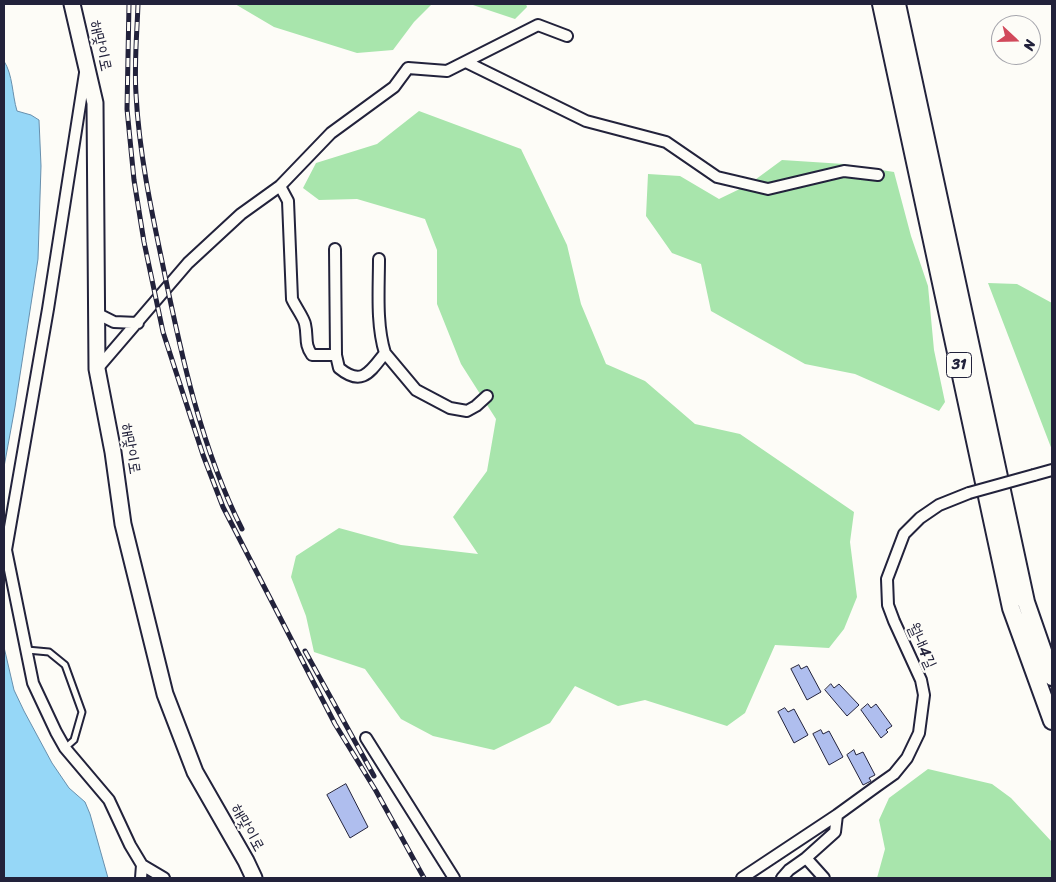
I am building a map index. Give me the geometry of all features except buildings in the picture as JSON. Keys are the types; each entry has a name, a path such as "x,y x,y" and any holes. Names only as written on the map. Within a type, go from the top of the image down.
{"highway":[{"name":"31","path":"881,4 1011,608 1052,721"},
{"name":"31","path":"897,4 1026,602 1052,677"}],"main road":[{"name":"해맞이로","path":"72,4 95,103 97,369 113,452 123,524 165,694 195,772 254,878"}],"street":[{"path":"97,369 188,263 241,214 280,186 331,133 394,87 408,68 447,71 538,25 567,36"},
{"path":"466,62 586,121 666,142 717,176 768,189 844,171 878,175"},
{"path":"86,67 48,309 6,550 33,683 56,732 65,748 109,800 142,866 164,878"},
{"path":"280,186 288,201 292,299 297,311 305,322 307,348 312,355 336,355"},
{"path":"335,249 336,355 338,368 350,377 358,378 364,376 385,353"},
{"path":"379,259 380,328 385,353 416,390 450,408 467,411 487,396"},
{"path":"96,313 114,322 138,323"},
{"name":"월내4길","path":"742,878 837,816 894,774 907,758 919,733 924,695 921,680 888,605 886,579 904,534 920,518 939,505 969,493 1052,470"},
{"path":"366,738 454,878"},
{"path":"782,878 835,832 837,816"},
{"path":"806,858 824,878"},
{"path":"141,878 142,866"}],"lane":[{"path":"26,650 49,652 64,665 82,712 74,740 65,748"}],"green space":[{"path":"235,4 432,4 414,22 393,50 357,53 274,27"},
{"path":"470,4 526,4 527,7 515,19"},
{"path":"419,111 521,149 567,245 581,304 606,364 645,381 695,424 740,434 854,512 850,542 857,597 844,629 829,648 775,645 745,713 727,726 645,700 618,706 575,686 550,723 494,750 433,736 401,719 365,669 314,652 306,616 291,577 296,556 339,528 401,545 478,554 453,517 487,471 496,419 461,364 437,304 437,250 425,219 357,199 319,200 303,188 316,163 377,144"},
{"path":"782,160 844,164 894,172 911,236 928,286 934,350 945,402 939,411 855,374 805,364 711,311 701,264 672,253 646,216 648,174 680,176 719,199 748,185"},
{"path":"988,283 1017,284 1052,303 1052,450"},
{"path":"928,769 992,784 1011,798 1052,842 1052,878 877,878 885,849 879,820 889,798"}],"water":[{"path":"4,61 11,78 17,111 31,115 39,120 41,166 38,259 4,467"},
{"path":"4,647 14,690 24,711 52,763 69,788 85,802 108,878 4,878"}],"railway":[{"path":"129,4 127,109 134,180 144,242 163,332 203,455 223,507 335,724 376,791 424,878"},
{"path":"138,4 136,94 143,159 154,223 177,333 194,400 215,466 242,529"},
{"path":"305,651 374,776"}]}
